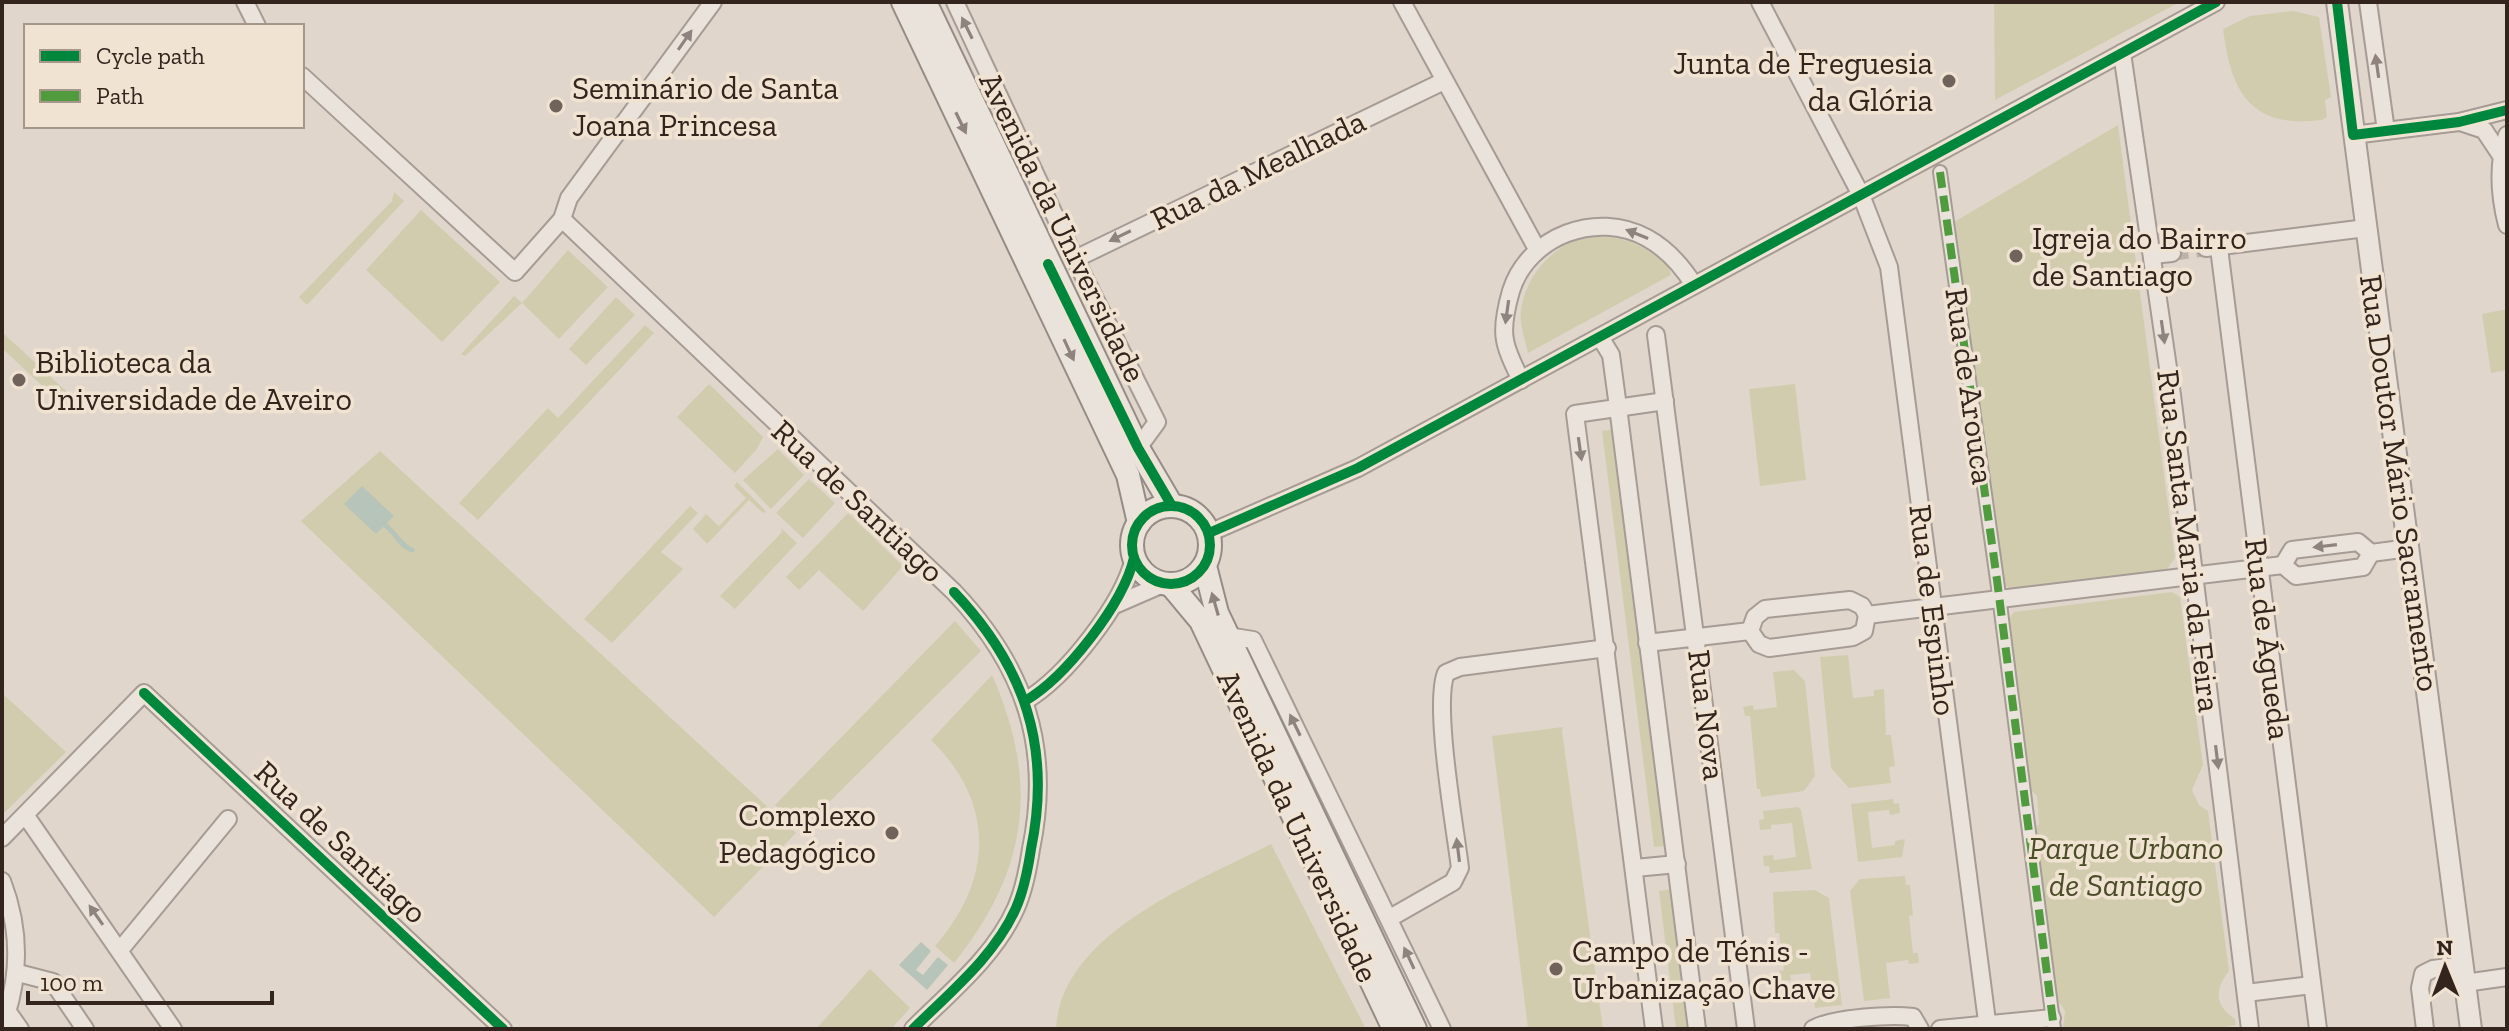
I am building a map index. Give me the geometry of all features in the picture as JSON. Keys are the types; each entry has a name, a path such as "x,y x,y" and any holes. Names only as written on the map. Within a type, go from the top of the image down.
{"main road":[{"name":"Avenida da Universidade","path":"903,2 1128,475 1139,523"},
{"name":"Avenida da Universidade","path":"925,2 1138,448 1172,506"},
{"path":"1172,506 1195,514 1209,533 1210,556 1196,576 1167,584 1145,575 1134,558 1131,546 1139,523 1147,514 1172,506"},
{"name":"Avenida da Universidade","path":"1205,566 1217,613 1415,1029"},
{"name":"Avenida da Universidade","path":"1167,584 1201,621 1394,1029"}],"street":[{"path":"245,2 256,24"},
{"path":"304,78 515,272 562,219 569,198 713,2"},
{"name":"Avenida da Universidade","path":"955,2 1075,259 1157,422 1138,448"},
{"path":"1402,2 1442,82 1537,249"},
{"name":"Rua de Espinho","path":"1760,2 1861,195 1889,267 1988,1027"},
{"path":"1209,533 1358,468 2216,2"},
{"name":"Rua Doutor Mário Sacramento","path":"2337,2 2471,1029"},
{"path":"2368,2 2386,131"},
{"name":"Rua Santa Maria da Feira","path":"2122,53 2152,255 2250,1029"},
{"name":"Rua da Mealhada","path":"1075,259 1442,82"},
{"path":"2353,135 2459,122 2507,110"},
{"path":"2459,122 2484,130 2500,154"},
{"path":"2507,135 2500,154 2500,199 2507,225"},
{"name":"Rua de Arouca","path":"1940,172 2053,1024"},
{"name":"Rua de Santiago","path":"562,219 954,592 992,635 1025,701 1040,776 1036,828 1015,909 997,940 913,1029"},
{"path":"1521,380 1504,340 1507,304 1518,275 1537,249 1554,238 1590,228 1628,230 1667,251 1694,285"},
{"name":"Rua de Águeda","path":"2318,1029 2259,569 2212,248 2366,228"},
{"path":"2152,255 2172,253"},
{"name":"Rua Nova","path":"1656,335 1698,638 1746,1029"},
{"name":"Rua Nova","path":"1600,337 1611,355 1697,1029"},
{"path":"1654,1029 1575,414 1665,401"},
{"path":"1867,615 2259,569 2283,565 2292,550 2358,542 2371,553 2409,548"},
{"path":"2283,565 2296,576 2363,567 2371,553"},
{"path":"1025,701 1054,678 1117,604 1134,558"},
{"path":"1117,604 1167,584"},
{"path":"1850,600 1862,606 1867,615 1864,631 1853,637 1825,641 1769,648 1759,644 1750,631 1755,617 1765,609 1850,600"},
{"path":"1647,643 1750,631"},
{"name":"Avenida da Universidade","path":"1228,636 1253,640 1442,1029"},
{"path":"1390,918 1453,882 1460,868 1441,685 1446,673 1460,667 1607,648"},
{"name":"Rua de Santiago","path":"26,816 144,693 503,1029"},
{"path":"2,838 26,816 173,1029"},
{"path":"120,950 228,819"},
{"path":"1635,868 1677,864"},
{"path":"2,881 13,910 18,973 5,1019 20,1029"},
{"path":"18,973 53,982 85,1029"},
{"path":"2425,1029 2420,988 2423,974 2507,977"},
{"path":"2246,993 2312,985"},
{"path":"1813,1029 1829,1023 1899,1015 1913,1017 1920,1029"},
{"path":"1940,1029 2053,1024"}],"green space":[{"path":"1994,2 2180,2 1995,100"},
{"path":"2293,11 2319,17 2331,97 2325,100 2327,117 2322,120 2278,119 2262,112 2249,102 2232,71 2223,29 2250,16"},
{"path":"2118,125 2175,558 2167,569 2012,590 2001,583 1954,222"},
{"path":"394,192 404,201 307,305 299,297 392,201"},
{"path":"421,210 500,282 442,342 366,270"},
{"path":"1587,237 1611,237 1641,246 1669,267 1671,275 1528,353 1521,309 1529,284 1553,254 1563,246"},
{"path":"568,250 608,287 559,339 522,303"},
{"path":"514,296 522,303 465,356 461,354"},
{"path":"616,297 635,315 586,365 569,349"},
{"path":"2507,309 2507,370 2491,373 2482,314"},
{"path":"645,325 654,333 478,520 459,503 548,408 558,418"},
{"path":"2,332 80,404 70,412 2,348"},
{"path":"709,384 763,437 757,449 735,473 677,417"},
{"path":"1795,384 1806,480 1760,486 1749,389"},
{"path":"1615,429 1669,846 1654,847 1602,431"},
{"path":"778,449 804,475 771,509 743,480"},
{"path":"380,451 796,833 714,917 301,521"},
{"path":"809,479 835,503 803,538 776,513"},
{"path":"737,482 766,511 763,513 749,500 707,544 693,529 706,514 719,526 746,498 734,486"},
{"path":"690,506 698,513 661,552 683,569 612,643 584,619"},
{"path":"848,513 903,566 863,611 819,570 799,590 786,577"},
{"path":"781,528 797,543 735,609 720,596 782,532"},
{"name":"Parque Urbano de Santiago","path":"2172,592 2180,597 2203,765 2192,790 2199,805 2208,811 2229,971 2221,985 2219,997 2236,1025 2213,1029 2063,1029 2065,1011 2054,995 2032,832 2039,824 2037,796 2027,787 2006,623 2014,612"},
{"path":"955,621 981,651 801,830 775,805"},
{"path":"1848,655 1853,698 1874,696 1874,690 1884,689 1886,735 1891,735 1895,766 1889,767 1891,783 1849,788 1831,768 1820,657"},
{"path":"1794,670 1805,681 1815,776 1804,791 1761,797 1760,789 1757,789 1750,716 1745,716 1743,707 1753,705 1754,710 1777,707 1773,672"},
{"path":"992,675 1017,753 1021,789 1019,825 1011,860 998,894 979,929 954,963 935,946 968,895 979,842 976,815 967,789 952,764 931,740"},
{"path":"2,693 66,752 2,815"},
{"path":"1563,727 1603,1029 1528,1029 1492,736"},
{"path":"1893,799 1894,804 1899,803 1900,813 1890,815 1889,810 1868,812 1872,848 1895,845 1895,841 1905,839 1902,857 1858,862 1851,804"},
{"path":"1798,807 1812,869 1770,873 1769,866 1764,866 1763,856 1773,855 1774,860 1796,857 1792,823 1771,825 1771,829 1760,830 1759,820 1764,819 1763,811"},
{"path":"1271,844 1366,1029 1056,1029 1064,995 1081,965 1106,938 1171,894"},
{"path":"1905,876 1906,885 1910,885 1913,953 1918,953 1919,963 1909,964 1908,960 1886,963 1890,998 1864,1001 1850,891 1860,879"},
{"path":"1674,889 1691,1029 1676,1029 1659,891"},
{"path":"1815,890 1829,898 1842,1005 1815,1008 1810,973 1790,975 1791,980 1780,981 1779,971 1784,970 1779,933 1775,933 1773,892"},
{"path":"870,969 910,1008 891,1029 816,1029"}],"shaded area":[{"path":"362,486 394,516 376,534 344,504"},
{"path":"921,942 931,951 916,970 923,975 938,957 948,965 927,990 899,965"}],"waterway":[{"path":"385,525 412,550"}],"tunnel":[{"path":"2172,253 2206,248"}],"marked path":[{"path":"1940,172 1997,580 2054,1029"}],"cycle path":[{"path":"1209,533 1358,468 2216,2"},
{"path":"2337,2 2353,135 2459,122 2507,110"},
{"path":"1048,264 1138,448 1172,506"},
{"path":"1163,506 1179,506 1193,512 1204,523 1210,545 1204,567 1193,578 1179,584 1163,584 1149,578 1138,567 1132,553 1132,537 1138,523 1149,512 1163,506"},
{"path":"1025,701 1058,675 1091,638 1118,596 1134,558"},
{"path":"913,1029 984,958 1007,926 1023,887 1037,812 1035,743 1027,711 999,650 979,620 954,592"},
{"path":"144,693 503,1029"}],"place":[{"name":"Junta de Freguesia da Glória","path":"1949,81"},
{"name":"Seminário de Santa Joana Princesa","path":"556,106"},
{"name":"Igreja do Bairro de Santiago","path":"2016,256"},
{"name":"Biblioteca da Universidade de Aveiro","path":"19,380"},
{"name":"Complexo Pedagógico","path":"892,833"},
{"name":"Campo de Ténis - Urbanização Chave","path":"1556,969"}]}
